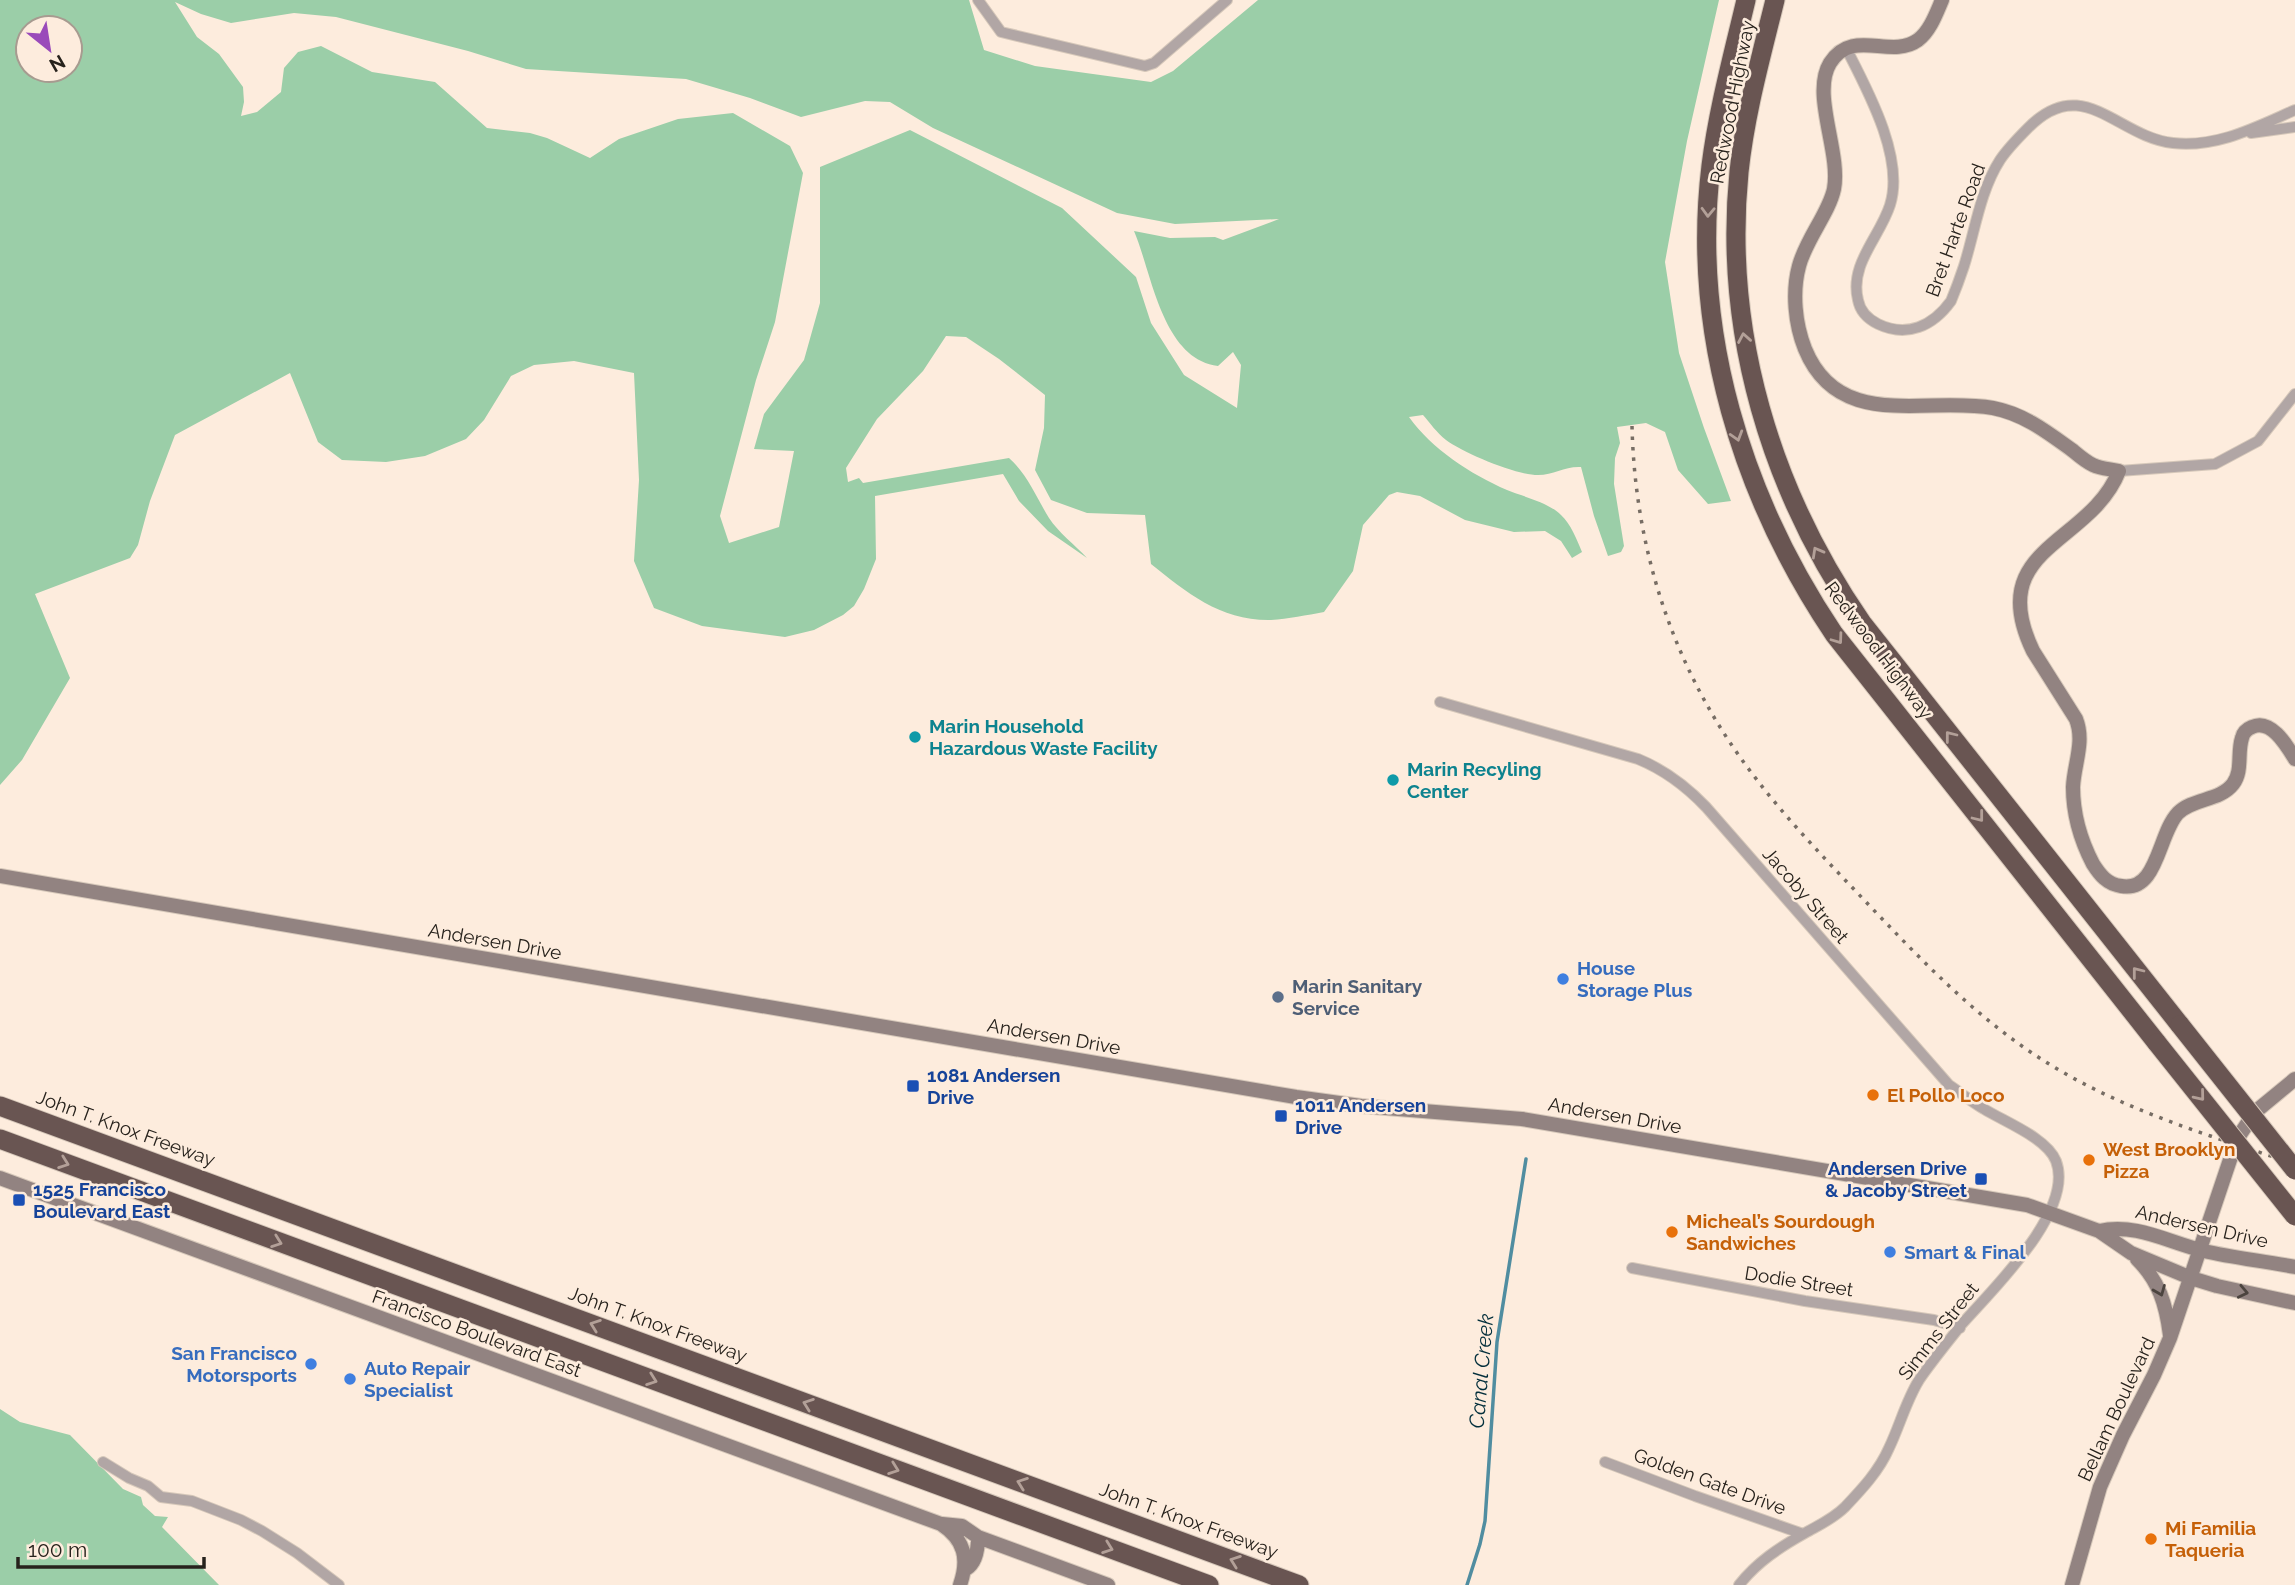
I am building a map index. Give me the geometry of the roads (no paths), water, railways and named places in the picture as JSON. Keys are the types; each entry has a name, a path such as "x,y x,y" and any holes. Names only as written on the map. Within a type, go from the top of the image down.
{"highway":[{"name":"Redwood Highway","path":"1746,0 1714,142 1707,250 1710,304 1718,359 1734,426 1756,491 1791,564 1834,634 2295,1216"},
{"name":"Redwood Highway","path":"1774,0 1743,143 1737,196 1736,251 1748,357 1763,422 1785,485 1820,557 1862,624 2295,1170"},
{"name":"John T. Knox Freeway","path":"0,1106 1299,1585"},
{"path":"0,1139 1209,1585"}],"street":[{"path":"978,0 1001,32 1145,66 1154,63 1227,0"},
{"path":"1942,0 1929,28 1914,43 1899,47 1868,45 1846,48 1830,64 1824,81 1834,164 1833,190 1799,265 1797,316 1801,339 1810,360 1830,385 1855,399 1891,407 1942,405 2001,411 2025,418 2093,465 2119,471 2215,464 2258,441 2295,394"},
{"name":"Bret Harte Road","path":"1846,48 1880,118 1893,180 1890,208 1858,273 1857,295 1863,312 1871,320 1895,330 1906,331 1931,323 1943,313 1951,301 1981,205 2000,160 2038,118 2049,110 2061,105 2091,108 2139,132 2171,143 2202,143 2237,135 2295,110"},
{"path":"2237,135 2295,127"},
{"path":"2119,471 2105,497 2074,527 2043,551 2029,569 2021,593 2020,609 2027,640 2080,729 2073,787 2075,809 2085,845 2103,878 2112,884 2129,887 2147,878 2162,839 2178,813 2189,805 2228,790 2234,783 2239,775 2242,735 2249,727 2259,725 2271,729 2295,759"},
{"name":"Jacoby Street","path":"1440,702 1638,759 1666,772 1694,794 1949,1084 1985,1110 2038,1140 2050,1151 2058,1169 2057,1186 2050,1212"},
{"name":"Andersen Drive","path":"0,876 1321,1101 1522,1119 2027,1205 2099,1231 2131,1253 2191,1278 2295,1303"},
{"name":"Bellam Boulevard","path":"2072,1585 2105,1476 2170,1338 2237,1139 2255,1112 2295,1079"},
{"path":"2264,1103 2295,1092"},
{"name":"Francisco Boulevard East","path":"0,1178 941,1524 962,1526 978,1537 1108,1585"},
{"name":"Simms Street","path":"1739,1585 1756,1565 1771,1553 1843,1510 1869,1480 1889,1448 1915,1387 1959,1328 2028,1249 2050,1212"},
{"name":"Andersen Drive","path":"2099,1231 2113,1228 2134,1229 2200,1250 2295,1267"},
{"path":"2131,1253 2152,1275 2160,1290 2170,1338"},
{"name":"Dodie Street","path":"1632,1268 1805,1301 1934,1320 1959,1328"},
{"path":"103,1462 148,1486 162,1497 192,1501 252,1526 297,1553 339,1585"},
{"name":"Golden Gate Drive","path":"1605,1462 1803,1534"},
{"name":"Francisco Boulevard East","path":"941,1524 960,1545 966,1569"},
{"path":"960,1585 966,1569 974,1559 978,1537"}],"waterway":[{"name":"Canal Creek","path":"1467,1585 1485,1521 1497,1342 1526,1159"}],"railway":[{"path":"1632,426 1641,520 1651,566 1682,655 1702,697 1726,737 1767,793 1809,841 1957,993 2032,1053 2087,1085 2144,1112 2295,1164"}],"place":[{"name":"Marin Household Hazardous Waste Facility","path":"915,737"},
{"name":"Marin Recyling Center","path":"1393,780"},
{"name":"House Storage Plus","path":"1563,979"},
{"name":"Marin Sanitary Service","path":"1278,997"},
{"name":"1081 Andersen Drive","path":"913,1086"},
{"name":"El Pollo Loco","path":"1873,1095"},
{"name":"1011 Andersen Drive","path":"1281,1116"},
{"name":"West Brooklyn Pizza","path":"2089,1160"},
{"name":"Andersen Drive & Jacoby Street","path":"1981,1179"},
{"name":"1525 Francisco Boulevard East","path":"19,1200"},
{"name":"Micheal’s Sourdough Sandwiches","path":"1672,1232"},
{"name":"Smart & Final","path":"1890,1252"},
{"name":"San Francisco Motorsports","path":"311,1364"},
{"name":"Auto Repair Specialist","path":"350,1379"},
{"name":"Mi Familia Taqueria","path":"2151,1539"}]}
